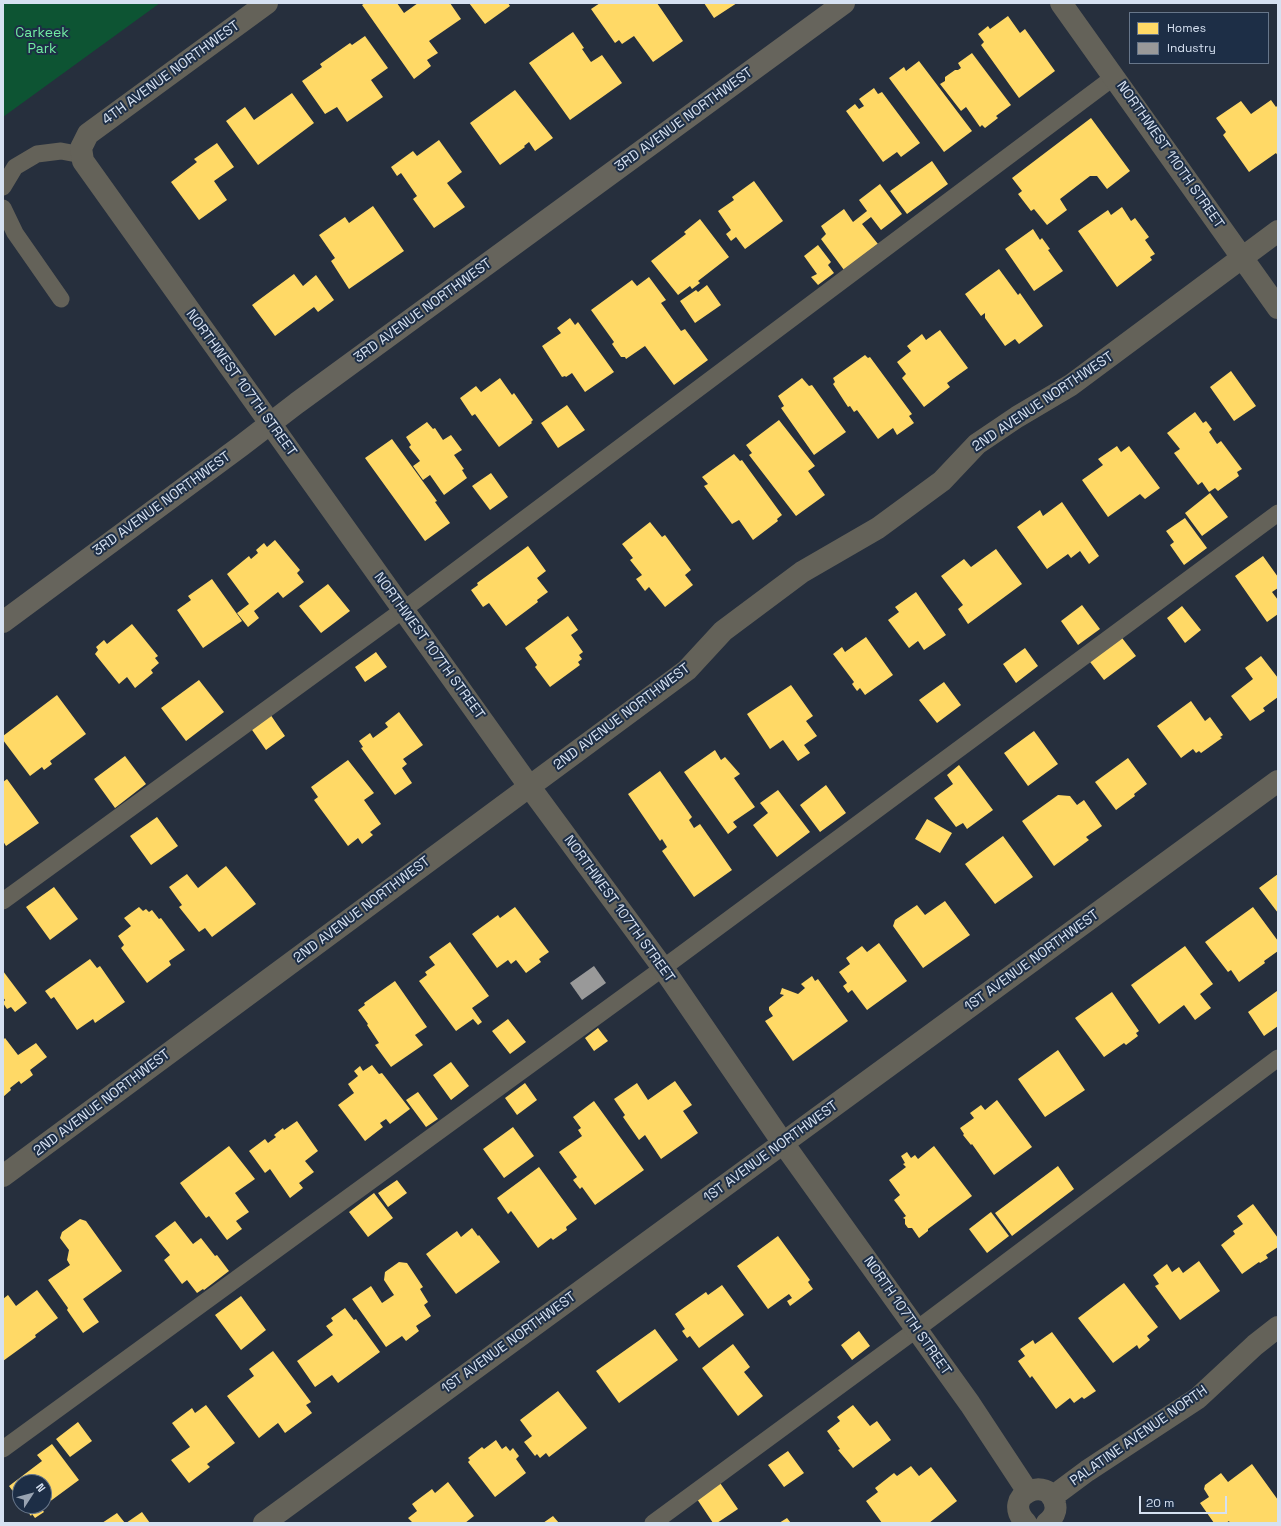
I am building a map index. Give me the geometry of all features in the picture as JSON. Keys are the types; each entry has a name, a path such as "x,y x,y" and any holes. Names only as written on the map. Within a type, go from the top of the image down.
{"street":[{"name":"4TH AVENUE NORTHWEST","path":"81,151 88,134 267,3"},
{"name":"3RD AVENUE NORTHWEST","path":"3,622 271,423 844,3"},
{"name":"NORTHWEST 110TH STREET","path":"1061,3 1278,308"},
{"name":"NORTHWEST 107TH STREET","path":"81,151 83,161 271,423 402,610 663,968 783,1143"},
{"name":"2ND AVENUE NORTHWEST","path":"3,1176 687,670 723,631 802,572 878,528 942,481 977,444 1016,417 1071,385 1278,231"},
{"name":"1ST AVENUE NORTHWEST","path":"264,1523 1278,781"},
{"name":"NORTH 107TH STREET","path":"783,1143 970,1404 1028,1492"},
{"name":"PALATINE AVENUE NORTH","path":"1052,1496 1087,1470 1198,1398 1255,1345 1278,1327"},
{"path":"1020,1521 1019,1502 1022,1497 1031,1490 1042,1489 1052,1496 1055,1502 1056,1509 1054,1515 1048,1523"}],"lane":[{"path":"3,901 402,610 1114,77"},
{"path":"3,187 15,167 37,154 61,151 81,151"},
{"path":"3,208 15,233 61,299"},
{"path":"3,1449 663,968 1278,513"},
{"path":"653,1523 917,1329 1278,1058"}],"green space":[{"name":"Carkeek Park","path":"3,3 160,3 3,117"}],"building: Homes":[{"path":"365,3 397,3 404,13 418,3 450,3 461,19 429,41 438,53 427,60 431,66 414,79 362,5"},
{"path":"469,3 508,3 510,6 485,24"},
{"path":"600,3 657,3 683,41 653,62 634,36 622,44 619,40 615,43 591,9"},
{"path":"704,3 737,3 714,18"},
{"path":"1008,16 1020,33 1025,29 1055,71 1019,98 981,45 984,42 978,34 988,26 990,29"},
{"path":"573,32 584,48 582,49 591,62 602,55 622,83 570,120 529,63"},
{"path":"365,36 388,68 371,80 383,97 347,122 337,107 325,114 302,81 322,67 320,64 350,43 352,45"},
{"path":"972,53 1011,105 996,116 998,118 985,128 982,125 980,127 966,107 961,111 940,84 945,81 945,77 961,68 958,63"},
{"path":"919,61 972,131 944,152 889,78 904,67 906,71"},
{"path":"874,88 878,94 882,92 920,143 901,157 897,152 883,162 846,111 855,104 859,109 864,106 859,99"},
{"path":"515,90 553,138 535,151 529,142 524,146 525,147 500,165 470,123"},
{"path":"292,93 314,123 258,165 226,121 245,107 254,120"},
{"path":"1271,100 1276,107 1278,105 1278,156 1276,153 1249,172 1223,135 1226,132 1216,118 1241,101 1251,114"},
{"path":"1091,118 1130,171 1107,189 1097,176 1090,176 1060,199 1067,210 1047,225 1034,209 1031,211 1018,194 1022,191 1012,178"},
{"path":"439,140 462,172 447,183 465,207 434,228 413,199 417,196 401,173 397,176 391,167 413,151 417,156"},
{"path":"217,143 234,167 214,181 227,200 199,220 171,182 197,162 194,159"},
{"path":"932,161 948,184 907,214 890,191"},
{"path":"754,181 783,221 745,249 736,237 731,241 726,234 731,230 718,211 734,200 732,197"},
{"path":"880,184 902,214 881,230 871,217 862,224 878,244 844,270 821,239 826,234 821,226 844,209 853,222 867,211 859,200"},
{"path":"373,206 404,251 349,289 331,261 335,258 319,235 345,217 349,223"},
{"path":"1122,207 1131,221 1135,218 1149,237 1145,240 1155,254 1150,257 1152,260 1117,287 1078,231 1108,210 1111,215"},
{"path":"700,219 729,257 698,281 700,283 692,289 690,286 678,295 651,261 686,234 684,232"},
{"path":"1033,229 1040,240 1042,238 1050,249 1048,250 1063,271 1034,291 1005,249"},
{"path":"818,245 831,262 828,265 834,273 818,285 811,277 817,274 804,256"},
{"path":"999,269 1018,295 1020,293 1043,326 1019,344 1015,339 1005,346 985,318 985,313 981,316 965,294"},
{"path":"294,274 303,286 316,275 334,300 318,312 314,307 275,336 252,305"},
{"path":"649,277 666,300 661,303 681,331 685,329 708,360 674,385 645,346 626,359 625,357 621,357 612,344 614,342 591,310 632,280 637,286"},
{"path":"707,285 721,305 695,323 680,301 696,290 698,292"},
{"path":"570,318 575,325 578,322 614,372 585,392 572,373 566,377 562,377 542,346 561,333 557,328"},
{"path":"940,330 968,368 947,383 950,387 924,407 902,378 906,374 897,362 911,351 907,346 922,334 926,340"},
{"path":"865,355 868,358 870,357 912,414 909,416 914,423 897,435 893,428 878,439 857,410 854,412 850,406 848,407 833,384 835,382 833,378"},
{"path":"1231,371 1256,406 1234,421 1210,387"},
{"path":"500,378 512,395 514,393 533,420 531,422 532,423 499,447 475,414 472,416 460,398 476,386 481,392"},
{"path":"802,378 809,386 812,385 846,432 814,455 781,408 784,406 778,396"},
{"path":"567,405 585,430 558,448 541,423"},
{"path":"1195,412 1203,423 1206,421 1212,429 1209,432 1217,444 1221,441 1242,469 1237,472 1239,476 1218,491 1215,488 1209,492 1202,482 1198,485 1174,453 1180,449 1167,433"},
{"path":"779,420 815,466 808,471 825,495 796,516 749,455 752,453 746,445"},
{"path":"427,422 433,429 435,428 443,440 451,435 462,450 454,455 464,469 462,470 467,478 444,495 430,475 423,480 413,466 420,461 409,447 411,445 406,437"},
{"path":"392,439 437,501 435,502 450,523 425,541 365,458"},
{"path":"1117,446 1121,452 1129,446 1160,488 1145,499 1140,494 1108,517 1082,480 1103,465 1098,459"},
{"path":"734,454 740,461 742,460 782,515 777,519 778,521 753,540 739,520 732,524 704,486 708,484 702,477"},
{"path":"491,473 508,497 490,510 472,486"},
{"path":"1210,493 1228,517 1202,536 1185,513"},
{"path":"1062,502 1099,556 1089,564 1080,551 1071,558 1068,554 1047,569 1017,527 1040,510 1043,516"},
{"path":"1185,518 1207,548 1184,565 1170,545 1174,542 1166,531"},
{"path":"650,522 662,537 665,535 691,570 685,575 693,585 665,607 649,587 645,591 636,579 642,575 630,560 633,558 622,544"},
{"path":"275,540 300,570 297,573 304,582 283,598 278,592 254,611 259,618 248,627 237,613 249,604 227,574 249,556 251,559 258,553 256,550 264,543 267,547"},
{"path":"528,546 546,571 537,578 548,592 537,600 538,602 506,626 489,603 483,607 471,590 478,585 477,583"},
{"path":"996,549 1022,584 968,624 958,609 963,605 941,576 964,559 971,567"},
{"path":"1263,556 1278,577 1278,588 1272,592 1278,600 1278,614 1267,622 1235,576"},
{"path":"212,579 242,621 203,648 177,610 191,600 188,596"},
{"path":"328,584 350,611 321,633 299,606"},
{"path":"916,592 946,635 924,650 918,641 909,648 888,620 899,612 895,607"},
{"path":"1082,605 1100,629 1078,645 1061,621"},
{"path":"1182,606 1201,630 1185,643 1167,618"},
{"path":"568,616 578,630 571,635 583,652 579,655 582,659 578,662 580,665 550,687 535,667 537,665 525,648"},
{"path":"132,624 158,656 155,658 159,663 151,670 153,673 135,688 127,677 119,684 95,654 98,650 96,647 104,640 107,644"},
{"path":"1119,634 1136,656 1104,680 1087,658"},
{"path":"866,637 893,675 865,695 860,688 857,691 852,684 854,682 833,654 842,647 845,652"},
{"path":"1025,648 1038,666 1016,683 1003,664"},
{"path":"376,652 387,667 365,682 355,667"},
{"path":"1261,656 1278,678 1278,697 1263,708 1265,711 1250,721 1231,696 1253,679 1245,668"},
{"path":"199,680 224,712 186,741 161,708"},
{"path":"944,682 961,705 937,723 919,700"},
{"path":"791,685 813,716 806,721 817,736 804,745 810,753 798,761 783,740 770,749 747,714"},
{"path":"57,695 86,734 50,761 52,764 44,770 42,767 30,776 3,740 3,736"},
{"path":"1191,701 1205,721 1210,717 1223,735 1220,737 1222,738 1201,753 1199,751 1196,753 1193,749 1181,758 1157,726"},
{"path":"399,712 423,745 403,759 407,764 402,768 412,783 395,795 361,748 363,747 359,741 370,733 373,738 388,727 385,723"},
{"path":"270,714 285,736 266,750 250,727"},
{"path":"1034,731 1058,764 1028,786 1004,753"},
{"path":"715,750 721,760 725,757 740,774 734,778 755,807 733,822 737,827 728,834 684,772"},
{"path":"125,756 146,784 115,808 94,779"},
{"path":"1128,758 1147,784 1134,794 1135,796 1116,810 1095,782"},
{"path":"348,760 374,793 364,800 381,824 370,832 373,835 362,844 358,838 348,846 314,800 318,797 311,787"},
{"path":"959,765 993,810 967,829 963,823 956,827 934,798 953,784 947,775"},
{"path":"660,771 692,817 689,820 694,828 700,824 732,870 694,897 662,851 667,847 662,839 660,841 628,794"},
{"path":"7,779 39,823 6,846 3,841 3,782"},
{"path":"826,785 846,813 820,832 800,805"},
{"path":"778,790 810,832 777,857 753,825 768,813 760,803"},
{"path":"1058,795 1070,796 1077,805 1084,800 1102,826 1086,837 1089,840 1054,866 1022,821"},
{"path":"157,817 178,846 151,865 130,836"},
{"path":"927,819 952,833 940,853 915,839"},
{"path":"1003,836 1033,877 995,904 965,864"},
{"path":"226,866 256,904 212,937 205,928 199,932 179,907 182,905 169,887 187,874 198,888"},
{"path":"1278,874 1278,913 1259,888"},
{"path":"54,887 78,919 50,940 26,907"},
{"path":"945,901 970,935 923,968 893,926 895,920 917,905 925,915"},
{"path":"139,907 143,911 146,909 149,912 152,910 159,919 161,918 185,950 169,961 171,965 147,983 121,948 124,945 118,936 131,926 124,918"},
{"path":"515,907 549,952 539,959 541,962 526,973 516,960 511,964 508,960 497,968 472,934 498,915 500,918"},
{"path":"1253,907 1278,941 1278,951 1264,961 1265,963 1239,982 1231,970 1228,972 1205,942"},
{"path":"450,942 489,996 472,1008 482,1022 478,1025 473,1019 456,1031 419,981 427,975 425,972 435,965 429,957"},
{"path":"879,943 907,981 867,1010 852,990 848,993 843,986 847,983 839,972 850,964 846,958 862,946 867,952"},
{"path":"1185,946 1213,984 1200,994 1211,1008 1195,1020 1184,1005 1159,1024 1131,985"},
{"path":"90,959 97,968 100,966 125,1002 95,1023 93,1019 77,1030 54,997 51,999 45,991"},
{"path":"3,971 27,1003 15,1012 11,1007 7,1009 3,1003 5,1000 3,997"},
{"path":"812,976 815,981 818,979 848,1021 793,1061 765,1021 773,1016 769,1010 769,1007 784,995 780,994 782,988 798,994 805,988 801,984"},
{"path":"395,981 427,1027 415,1035 423,1045 391,1067 375,1045 379,1043 358,1010 365,1005 364,1003"},
{"path":"1277,991 1278,1026 1264,1036 1248,1012"},
{"path":"1112,992 1139,1031 1136,1033 1138,1036 1126,1045 1124,1043 1104,1057 1075,1018"},
{"path":"508,1019 526,1042 510,1054 492,1031"},
{"path":"598,1028 608,1041 594,1051 585,1038"},
{"path":"5,1038 18,1055 36,1043 47,1057 30,1070 33,1075 21,1084 19,1081 10,1088 11,1090 3,1097 3,1040"},
{"path":"1058,1050 1085,1090 1045,1117 1018,1079"},
{"path":"451,1062 469,1086 451,1100 433,1075"},
{"path":"372,1065 379,1074 382,1073 410,1109 390,1124 386,1119 380,1123 383,1127 365,1141 338,1105 354,1093 348,1084 358,1076 354,1071 360,1066 363,1071"},
{"path":"675,1081 692,1105 683,1111 698,1133 661,1159 645,1135 639,1140 623,1117 625,1115 614,1099 637,1083 648,1100"},
{"path":"525,1083 537,1100 517,1115 505,1098"},
{"path":"418,1092 438,1119 426,1127 406,1100"},
{"path":"997,1100 1032,1147 994,1175 972,1144 971,1145 963,1135 964,1134 960,1128 974,1118 970,1113 981,1105 985,1110"},
{"path":"594,1101 644,1170 595,1205 582,1187 580,1189 573,1180 577,1177 559,1152 582,1136 578,1130 581,1128 573,1117"},
{"path":"297,1121 318,1151 305,1161 314,1172 299,1183 303,1188 290,1198 270,1169 265,1173 249,1151 265,1139 268,1143 276,1137 274,1135 283,1128 284,1130"},
{"path":"513,1127 534,1156 504,1178 483,1149"},
{"path":"229,1146 255,1179 235,1193 249,1212 236,1221 242,1229 227,1240 209,1216 206,1218 180,1183"},
{"path":"934,1146 972,1196 928,1229 928,1231 919,1238 912,1228 908,1228 905,1224 905,1219 903,1218 906,1216 894,1200 900,1195 889,1180 906,1167 903,1164 905,1163 901,1156 907,1152 911,1158 915,1155 918,1159"},
{"path":"1058,1166 1074,1189 1012,1236 995,1213"},
{"path":"539,1167 577,1219 566,1227 567,1230 553,1240 551,1238 538,1248 511,1211 508,1214 497,1198"},
{"path":"397,1180 407,1193 388,1207 378,1193"},
{"path":"374,1193 393,1218 368,1237 349,1212"},
{"path":"1253,1204 1278,1238 1278,1247 1266,1255 1268,1258 1260,1263 1259,1262 1242,1274 1221,1245 1235,1234 1233,1231 1243,1224 1237,1216"},
{"path":"991,1212 1009,1236 987,1253 969,1229"},
{"path":"80,1219 86,1221 122,1271 83,1299 99,1322 83,1333 67,1310 68,1308 48,1280 70,1265 67,1260 69,1250 60,1238 62,1232"},
{"path":"175,1221 193,1244 201,1238 215,1256 217,1255 229,1271 204,1290 203,1289 197,1293 187,1280 182,1284 164,1260 170,1255 155,1236"},
{"path":"472,1228 500,1262 456,1294 426,1254 457,1231 461,1237"},
{"path":"778,1236 810,1280 808,1282 813,1289 790,1306 787,1301 792,1298 789,1294 768,1309 737,1266"},
{"path":"1199,1261 1220,1291 1180,1320 1155,1286 1159,1284 1153,1275 1167,1264 1172,1272 1179,1267 1183,1273"},
{"path":"399,1262 407,1263 423,1287 420,1289 428,1302 424,1305 431,1316 416,1326 419,1331 406,1341 402,1336 386,1347 352,1299 371,1286 382,1303 394,1295 384,1280 385,1272"},
{"path":"1124,1283 1158,1327 1147,1336 1150,1340 1139,1349 1137,1345 1113,1363 1078,1318"},
{"path":"722,1285 744,1315 699,1348 690,1336 687,1338 682,1331 685,1329 675,1314 706,1292 708,1295"},
{"path":"37,1290 58,1318 35,1335 36,1337 3,1361 3,1299 8,1295 16,1306"},
{"path":"241,1296 266,1330 241,1350 215,1315"},
{"path":"345,1308 354,1320 356,1319 380,1352 338,1383 332,1375 315,1387 297,1361 333,1335 326,1326 333,1321 331,1318"},
{"path":"655,1329 678,1360 619,1403 596,1371"},
{"path":"859,1331 870,1346 852,1360 841,1345"},
{"path":"1052,1332 1096,1391 1084,1399 1082,1397 1074,1403 1070,1398 1056,1409 1032,1376 1030,1378 1018,1361 1025,1356 1020,1349 1033,1340 1035,1344"},
{"path":"733,1344 750,1367 744,1372 763,1396 738,1416 702,1368"},
{"path":"273,1351 311,1402 306,1405 312,1413 285,1433 278,1423 259,1438 227,1396 254,1376 249,1369"},
{"path":"558,1391 587,1428 549,1457 546,1453 540,1458 537,1454 535,1456 524,1442 532,1436 520,1420"},
{"path":"206,1405 235,1443 207,1464 210,1467 189,1483 171,1460 190,1447 172,1423 192,1408 195,1413"},
{"path":"853,1405 870,1426 877,1421 891,1440 853,1468 838,1450 840,1449 827,1431 840,1421 837,1417"},
{"path":"78,1422 92,1441 70,1457 56,1439"},
{"path":"496,1440 502,1449 506,1446 510,1451 513,1448 519,1456 516,1459 526,1473 495,1497 468,1462 470,1460 468,1458 482,1447 484,1449"},
{"path":"52,1444 79,1480 52,1500 52,1474 25,1474 42,1461 37,1455"},
{"path":"788,1451 804,1473 784,1487 768,1465"},
{"path":"1252,1464 1278,1500 1278,1523 1230,1523 1229,1521 1226,1523 1214,1523 1200,1503 1209,1497 1204,1489 1205,1485 1221,1473 1228,1482"},
{"path":"911,1466 919,1476 931,1467 957,1501 929,1523 882,1523 866,1501 878,1492 875,1488 894,1473 897,1476"},
{"path":"718,1480 738,1509 717,1523 713,1523 695,1496"},
{"path":"448,1482 474,1516 465,1523 413,1523 408,1518 417,1511 412,1504 432,1489 435,1493"},
{"path":"142,1512 150,1523 126,1523"},
{"path":"117,1513 125,1523 102,1523"},
{"path":"32,1514 41,1514 35,1518"},
{"path":"553,1516 559,1523 543,1523"},
{"path":"787,1518 791,1523 779,1523"}],"building: Industry":[{"path":"594,966 606,983 582,1000 570,983"}]}
